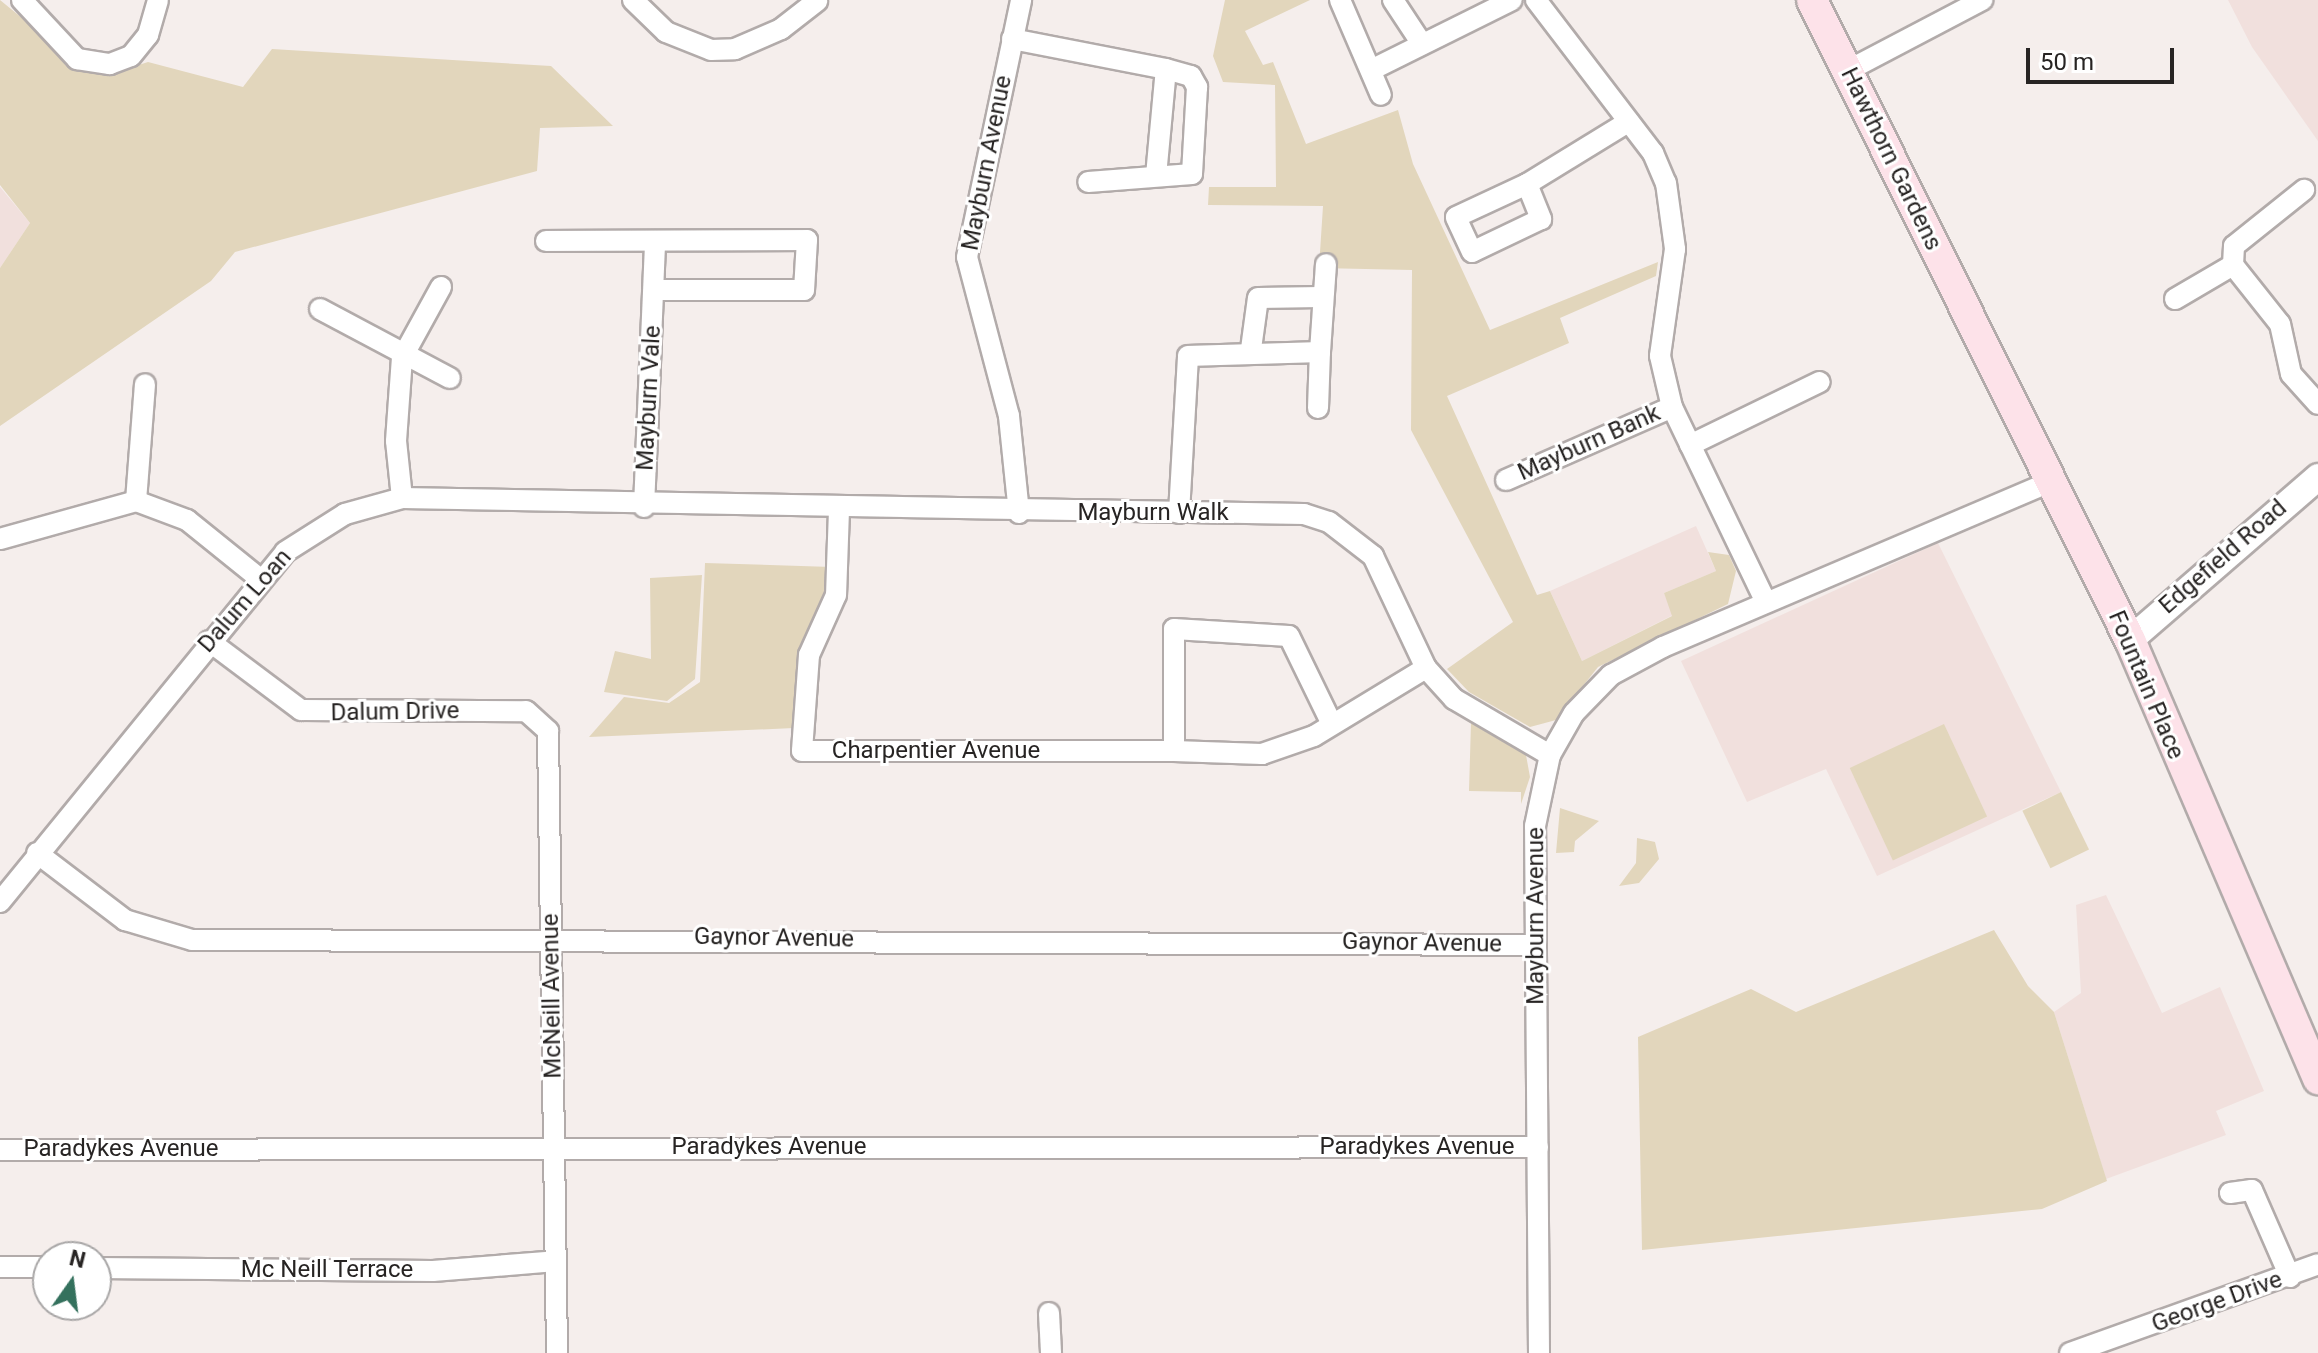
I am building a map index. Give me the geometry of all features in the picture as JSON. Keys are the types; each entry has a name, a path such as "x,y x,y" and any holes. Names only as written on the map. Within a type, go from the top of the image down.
{"main road":[{"name":"Hawthorn Gardens","path":"1812,0 1970,318"},
{"name":"Fountain Place","path":"1970,318 2048,483 2130,640 2313,1068"}],"street":[{"path":"22,0 77,59 110,64 131,56 148,35 158,0"},
{"path":"633,0 666,32 711,50 735,49 787,37 817,1"},
{"name":"Mayburn Avenue","path":"1019,513 1009,416 967,257 1021,0"},
{"path":"1340,0 1381,95"},
{"path":"1393,0 1422,44"},
{"path":"1371,70 1512,0"},
{"path":"1536,0 1653,153 1674,216 1660,356 1672,407 1766,602"},
{"path":"1847,71 1982,0"},
{"path":"1012,39 1166,69 1191,76 1197,87 1192,174 1088,182"},
{"path":"1156,176 1166,69"},
{"path":"1527,184 1628,122"},
{"path":"2304,190 2234,246 2233,265 2280,324 2291,374 2318,404"},
{"name":"Mayburn Vale","path":"546,241 807,240 804,290 655,290"},
{"name":"Mayburn Vale","path":"644,507 655,241"},
{"path":"1318,408 1321,297 1326,264"},
{"path":"2175,299 2233,265"},
{"path":"402,498 396,441 402,358 441,287"},
{"path":"1251,349 1258,298 1321,297"},
{"path":"320,309 375,334 402,358 450,378"},
{"path":"1179,513 1183,367 1197,350 1320,352"},
{"path":"1690,445 1820,382"},
{"path":"136,501 145,384"},
{"name":"Mayburn Bank","path":"1506,480 1672,407"},
{"name":"Edgefield Road","path":"2130,640 2318,477"},
{"name":"Mayburn Avenue","path":"1539,1353 1535,826 1550,755 1574,713 1611,675 1766,602 2048,483"},
{"name":"Dalum Loan","path":"0,902 260,579 315,531 402,498 644,507"},
{"path":"0,539 136,501 187,520 260,579"},
{"name":"Mayburn Walk","path":"644,507 1304,514 1355,538 1373,556 1426,668 1454,699 1550,755"},
{"name":"Charpentier Avenue","path":"839,510 836,595 809,655 802,751 1174,751 1262,754 1331,722 1426,668"},
{"path":"1174,751 1174,629 1289,636 1331,722"},
{"name":"Dalum Drive","path":"209,641 301,710 526,711 548,731"},
{"name":"McNeill Avenue","path":"548,731 556,1261"},
{"name":"Gaynor Avenue","path":"37,853 125,920 192,940 552,936 1536,945"},
{"name":"Paradykes Avenue","path":"0,1150 1538,1147"},
{"path":"2230,1193 2252,1190 2290,1277"},
{"path":"556,1261 557,1353"},
{"name":"Mc Neill Terrace","path":"112,1268 433,1271 556,1261"},
{"name":"George Drive","path":"2070,1353 2290,1277 2318,1264"},
{"path":"0,1267 32,1267"},
{"path":"1049,1313 1051,1353"}],"shaded area":[{"path":"0,0 77,63 120,71 148,62 243,87 272,49 551,66 613,126 540,128 537,171 235,252 211,281 0,426 0,268 30,223 0,185"},
{"path":"1225,0 1310,0 1245,31 1263,65 1273,62 1306,144 1398,110 1413,164 1490,330 1658,262 1656,276 1560,318 1569,343 1447,396 1537,595 1550,591 1582,661 1672,616 1664,593 1716,571 1708,552 1729,555 1736,571 1728,604 1598,667 1556,720 1530,727 1469,692 1447,669 1513,622 1411,430 1412,270 1319,268 1323,206 1208,205 1209,187 1276,187 1275,85 1223,82 1213,56"},
{"path":"2228,0 2318,0 2318,141 2252,47"},
{"path":"0,187 30,223 0,268"},
{"path":"1696,526 1716,571 1664,593 1673,615 1582,661 1550,591"},
{"path":"1938,543 2061,792 1877,876 1826,769 1747,802 1681,661"},
{"path":"705,563 832,567 798,686 794,728 589,737 624,697 669,703 700,682"},
{"path":"702,575 695,679 667,701 604,692 615,651 651,659 650,578"},
{"path":"1471,723 1526,755 1530,777 1521,804 1521,792 1469,791"},
{"path":"1944,724 1987,816 1893,860 1850,768"},
{"path":"2061,792 2089,850 2050,868 2022,811"},
{"path":"1560,808 1599,821 1575,841 1574,852 1556,853"},
{"path":"1637,838 1655,842 1659,859 1639,883 1619,886 1636,863"},
{"path":"2106,895 2162,1013 2220,987 2264,1091 2216,1111 2226,1135 2106,1179 2054,1012 2081,993 2076,905"},
{"path":"1994,930 2028,986 2054,1012 2107,1181 2042,1209 1642,1250 1638,1037 1751,989 1796,1012"}]}
